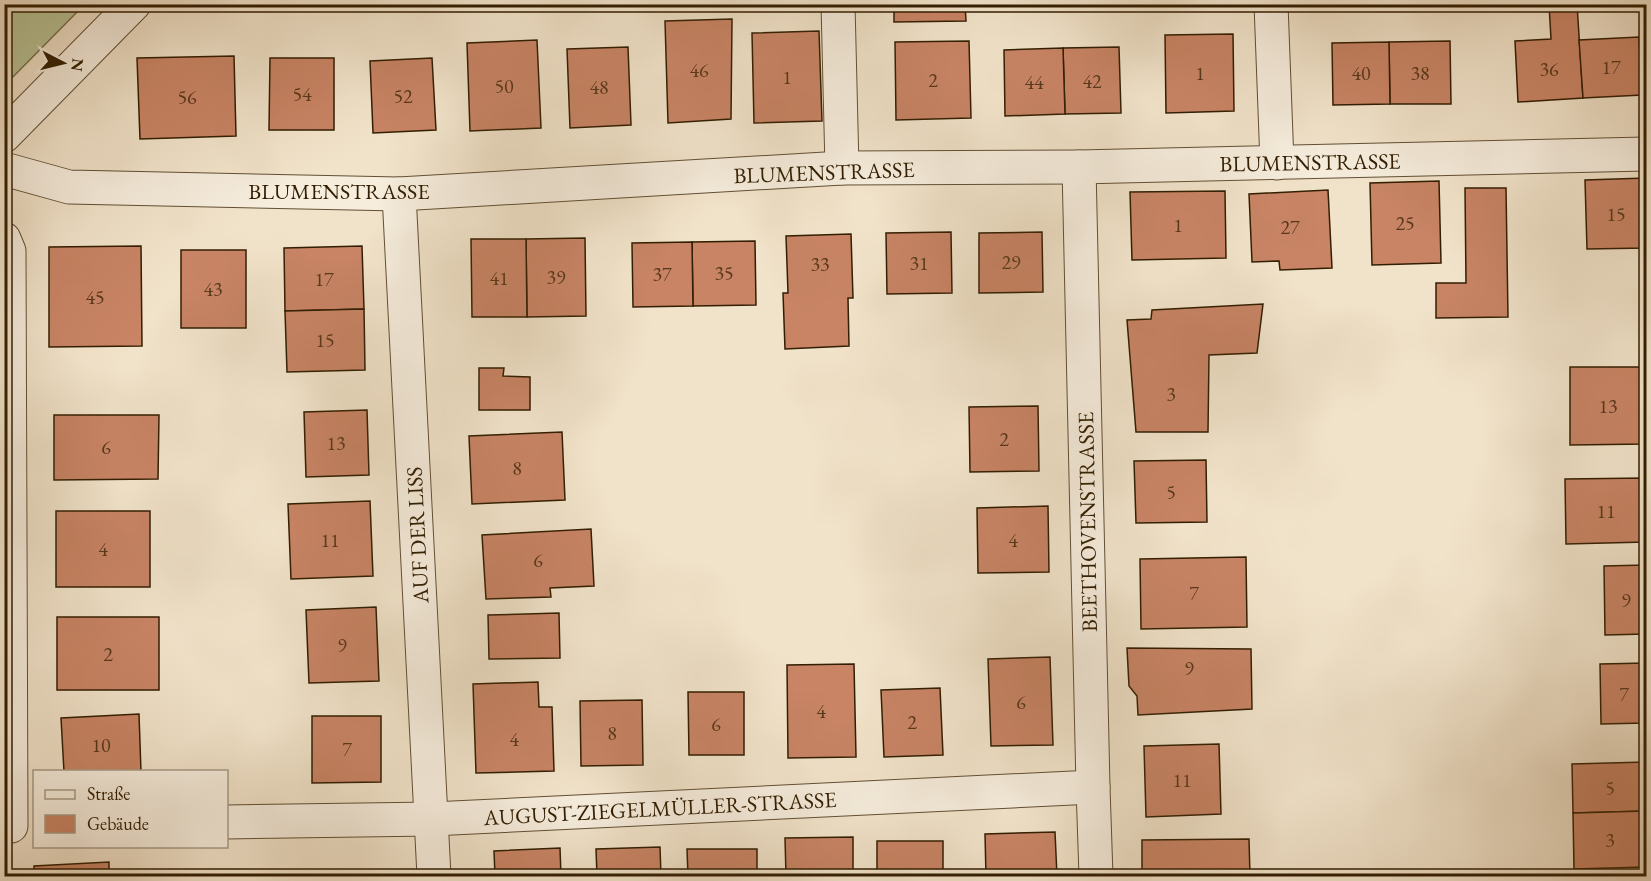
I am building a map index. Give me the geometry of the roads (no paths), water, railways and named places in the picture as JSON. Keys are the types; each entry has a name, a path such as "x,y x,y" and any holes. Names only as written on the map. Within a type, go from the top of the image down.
{"street":[{"path":"4,136 134,4"},
{"path":"838,4 842,168"},
{"path":"1271,4 1277,163"},
{"name":"BLUMENSTRASSE","path":"4,169 69,187 399,194 842,168 1079,167 1647,154"},
{"name":"BEETHOVENSTRASSE","path":"1079,167 1096,876"},
{"name":"AUF DER LISS","path":"399,194 434,876"},
{"path":"4,239 9,251 17,826"},
{"name":"AUGUST-ZIEGELMÜLLER-STRASSE","path":"228,822 432,819 1093,787"}]}
